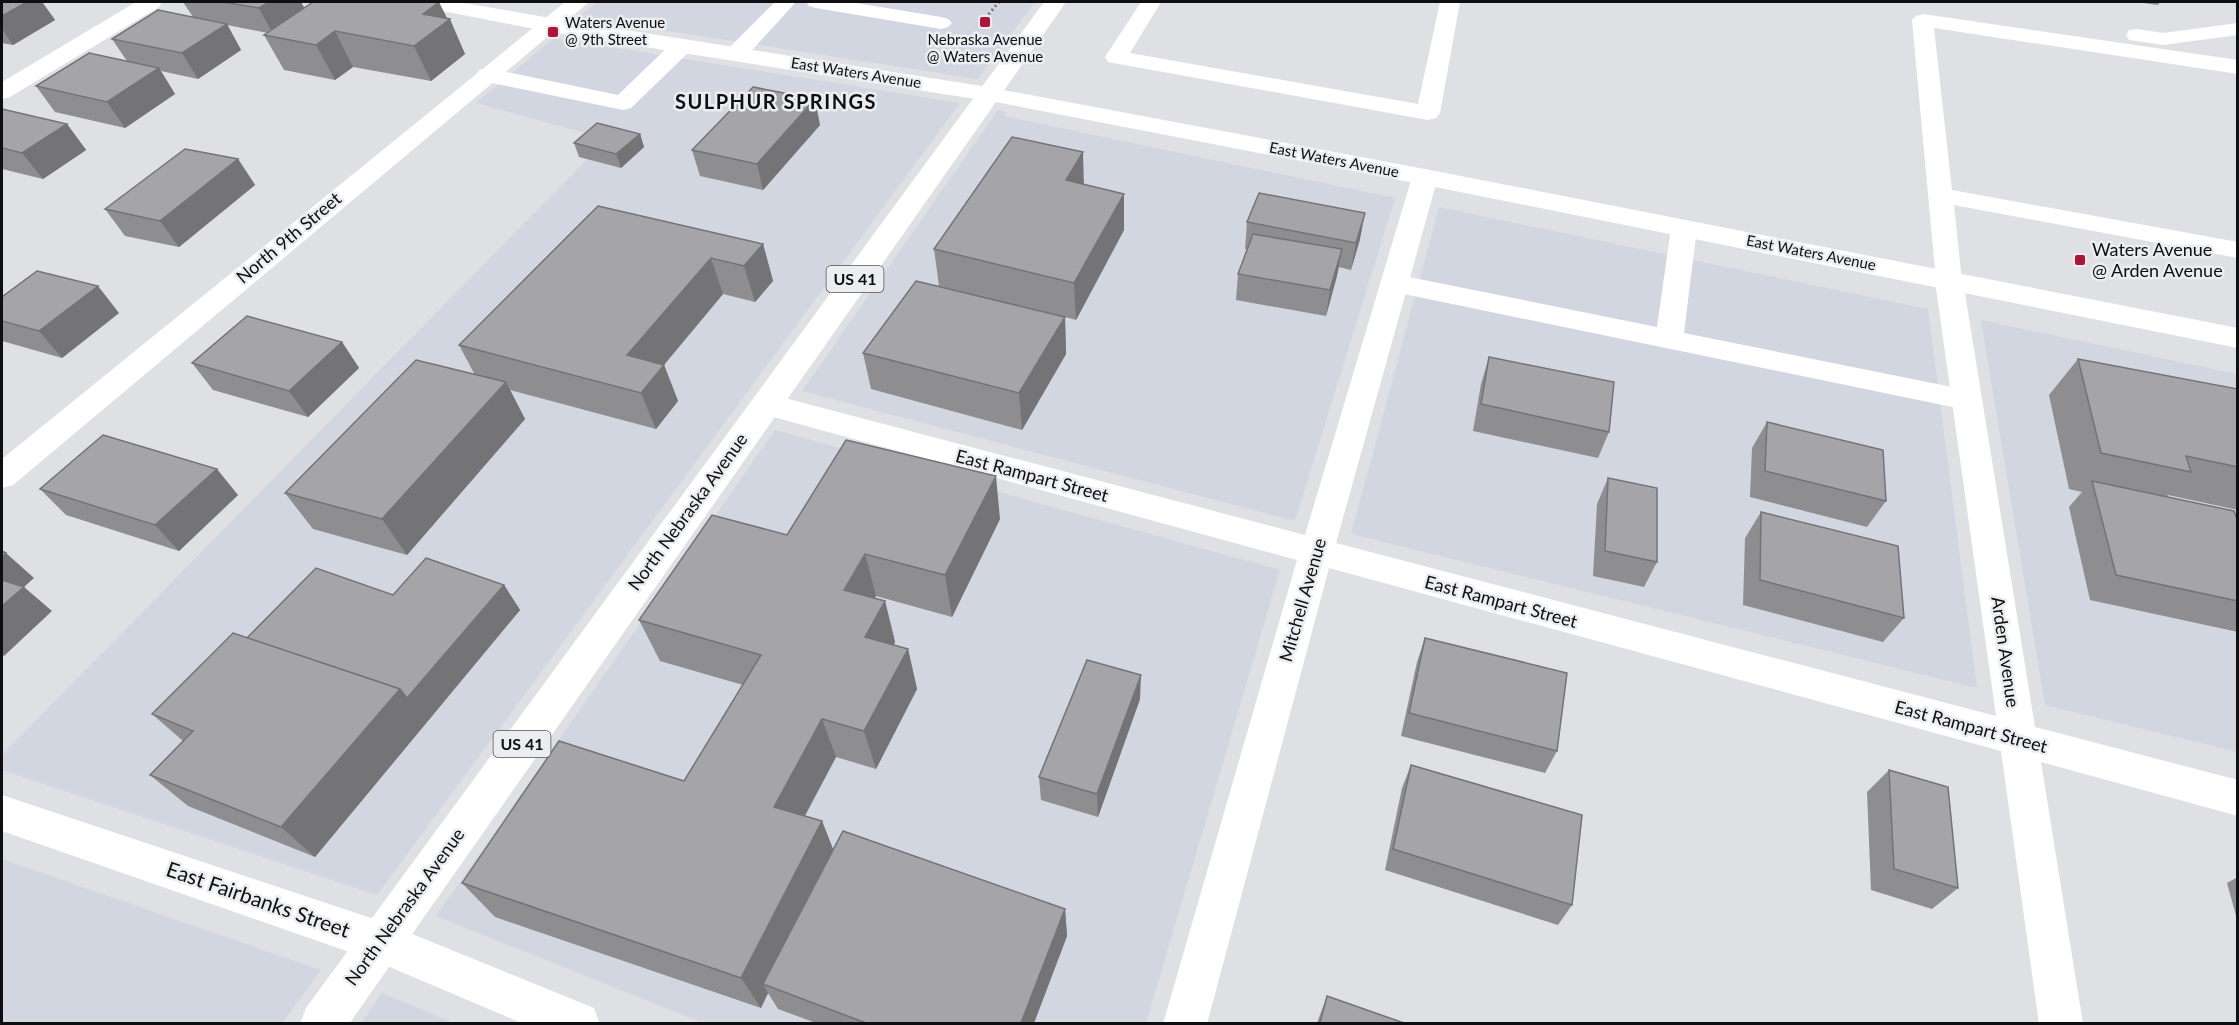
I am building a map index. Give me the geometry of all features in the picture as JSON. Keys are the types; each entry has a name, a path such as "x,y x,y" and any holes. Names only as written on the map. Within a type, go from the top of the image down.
{"street":[{"path":"2,92 151,2"},
{"name":"East Waters Avenue","path":"427,2 550,25 988,94 1425,177 2238,338"},
{"name":"North 9th Street","path":"2,476 578,2"},
{"name":"North Nebraska Avenue","path":"322,1023 1055,2"},
{"name":"Mitchell Avenue","path":"1185,1023 1316,553 1425,177"},
{"name":"Arden Avenue","path":"1949,281 2061,1023"},
{"name":"East Rampart Street","path":"766,404 2238,798"},
{"name":"East Fairbanks Street","path":"2,813 380,942 578,1023"}],"lane":[{"path":"736,54 786,2"},
{"path":"816,2 941,23"},
{"path":"1152,2 1116,57 1428,113 1450,2"},
{"path":"1916,2 2163,39 2238,29"},
{"path":"1949,281 1923,20 2238,67"},
{"path":"487,75 623,103 682,46"},
{"path":"1941,195 2238,250"},
{"path":"1670,339 1684,228"},
{"path":"1394,283 1967,400"}],"shaded area":[{"path":"597,2 1035,2 978,79 578,17"},
{"path":"554,38 960,103 377,895 2,770 2,755 607,139 476,103"},
{"path":"998,110 1006,112 1004,116 1395,198 1295,521 802,391"},
{"path":"1439,207 1928,309 1977,688 1351,534"},
{"path":"1981,320 2237,374 2237,752 2045,705"},
{"path":"775,430 1280,570 1146,1023 703,1023 436,916"},
{"path":"2,859 321,970 282,1023 2,1023"},
{"path":"382,993 454,1023 361,1023"}],"building":[{"path":"2,2 27,2 2,16"},
{"path":"222,2 269,2 259,8"},
{"path":"313,2 439,2 423,14 450,19 414,46 335,31 316,45 264,35"},
{"path":"158,10 227,24 182,53 112,39"},
{"path":"89,53 159,68 107,102 36,86"},
{"path":"753,87 815,99 757,164 692,150"},
{"path":"2,109 67,124 22,153 2,148"},
{"path":"597,123 640,134 616,154 574,143"},
{"path":"1012,137 1083,152 1066,180 1124,194 1074,283 934,249"},
{"path":"185,149 238,159 160,221 105,209"},
{"path":"1259,193 1365,213 1356,243 1247,222"},
{"path":"598,206 763,244 744,266 711,258 627,355 664,365 641,393 459,345"},
{"path":"1253,234 1342,249 1330,290 1238,274"},
{"path":"37,271 98,286 39,331 2,321 2,297"},
{"path":"916,281 1065,317 1019,393 863,353"},
{"path":"247,316 342,342 289,391 192,363"},
{"path":"1489,357 1614,382 1609,432 1481,404"},
{"path":"2078,359 2238,389 2238,467 2186,456 2191,472 2101,453"},
{"path":"416,360 506,382 382,519 285,493"},
{"path":"1767,422 1883,450 1886,501 1765,471"},
{"path":"103,435 217,469 155,525 40,489"},
{"path":"846,440 996,476 945,575 865,554 844,590 885,601 865,637 908,649 864,731 822,719 774,807 822,821 741,978 462,883 559,741 684,781 761,655 639,620 712,515 787,535"},
{"path":"1608,478 1657,488 1657,562 1605,551"},
{"path":"2092,481 2234,511 2238,522 2238,601 2116,575"},
{"path":"1761,512 1898,546 1904,618 1760,580"},
{"path":"426,558 504,585 407,698 400,689 247,638 316,568 393,595"},
{"path":"2,580 24,587 2,606"},
{"path":"233,633 400,689 281,827 150,775 193,731 152,714"},
{"path":"1425,638 1567,673 1557,751 1409,713"},
{"path":"1087,660 1141,675 1097,794 1039,777"},
{"path":"1411,765 1582,815 1572,905 1393,849"},
{"path":"1889,770 1948,787 1958,888 1894,869"},
{"path":"843,831 1065,909 1021,1023 866,1023 763,984"},
{"path":"1327,996 1404,1023 1320,1023"}],"place":[{"name":"Nebraska Avenue @ Waters Avenue","path":"985,22"},
{"name":"Waters Avenue @ 9th Street","path":"553,32"},
{"name":"Waters Avenue @ Arden Avenue","path":"2080,260"}],"district":[{"name":"SULPHUR SPRINGS","path":"776,102"}]}
